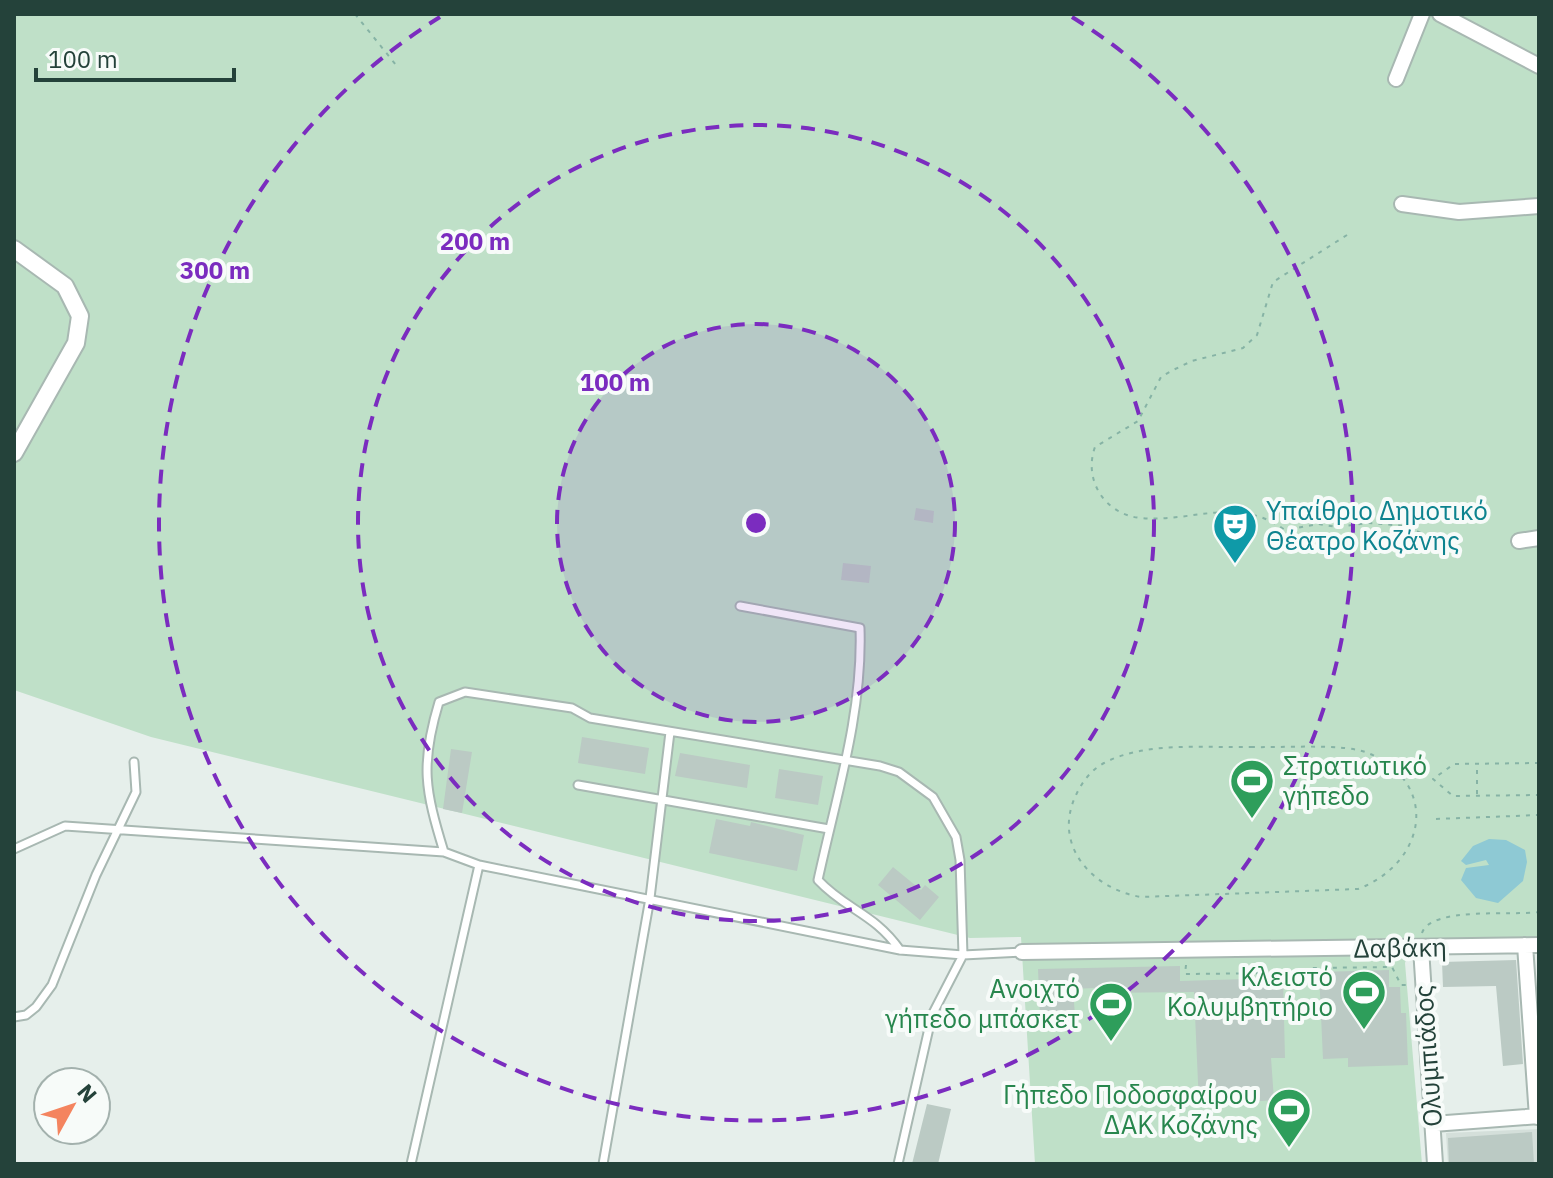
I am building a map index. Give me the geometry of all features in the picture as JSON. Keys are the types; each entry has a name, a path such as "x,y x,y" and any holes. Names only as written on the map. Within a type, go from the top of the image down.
{"street":[{"path":"1396,79 1422,14"},
{"path":"1440,14 1539,66"},
{"path":"1402,204 1459,212 1539,206"},
{"path":"14,249 65,286 76,303 80,329 14,453"},
{"path":"1519,541 1539,538"},
{"name":"Δαβάκη","path":"1022,952 1422,941 1532,945"},
{"name":"Ολυμπιάδος","path":"1422,941 1435,1164"},
{"path":"1433,1124 1538,1116 1532,945"}],"lane":[{"path":"740,606 860,628 861,662 846,759 818,880 830,894 883,926 900,950"},
{"path":"444,852 428,801 426,746 439,702 465,692 572,708 590,718 846,759 899,772 933,797 956,837 960,860 963,955 932,1015 898,1164"},
{"path":"603,1164 650,898 670,732"},
{"path":"14,1017 26,1015 36,1007 52,985 96,875 136,792 134,762"},
{"path":"578,785 829,829"},
{"path":"14,849 65,826 444,852 479,865 900,950 963,955 1022,952"},
{"path":"411,1164 479,865"}],"path":[{"path":"355,14 361,26 396,65"},
{"path":"1347,235 1273,282 1262,324 1257,335 1243,348 1192,361 1161,377 1138,421 1095,447 1091,472 1100,496 1112,507 1140,518 1208,511 1270,519 1285,530 1318,524 1337,527 1369,523 1406,526 1423,534"},
{"path":"1251,747 1363,751 1387,764 1405,782 1416,809 1415,834 1395,868 1383,878 1358,889 1128,895 1099,882 1081,863 1070,836 1070,812 1080,786 1102,764 1137,751 1152,751 1251,747"},
{"path":"1539,763 1454,764 1433,779 1453,796 1539,795"},
{"path":"1477,764 1477,796"},
{"path":"1436,819 1539,815"},
{"path":"1422,941 1428,924 1444,918 1539,912"},
{"path":"1186,965 1185,974 1283,973 1284,982 1310,983 1310,967 1392,967 1401,985 1407,985"}],"shaded area":[{"path":"1539,1129 1539,1164 1448,1164 1446,1133"}],"green space":[{"path":"14,14 1539,14 1539,942 1410,947 1405,963 1422,1164 1035,1164 1021,937 970,938 151,737 14,690"}],"water":[{"path":"1489,839 1506,840 1525,850 1527,862 1523,881 1498,903 1476,898 1461,880 1466,868 1489,865 1486,860 1466,865 1461,861 1473,846"}],"building":[{"path":"916,508 934,511 933,523 914,520"},
{"path":"843,563 871,566 869,583 841,580"},
{"path":"582,737 649,748 645,774 578,763"},
{"path":"451,749 472,752 462,813 443,809"},
{"path":"680,753 750,765 747,788 675,776"},
{"path":"779,769 823,776 818,805 775,798"},
{"path":"716,819 750,826 751,822 804,835 797,871 709,853"},
{"path":"893,867 921,890 925,885 939,897 920,920 878,885"},
{"path":"1516,960 1523,1064 1503,1066 1496,986 1443,987 1442,962"},
{"path":"1180,966 1180,981 1283,978 1285,1058 1271,1058 1274,1100 1199,1105 1194,992 1094,993 1094,988 1073,989 1075,1016 1040,1017 1038,969"},
{"name":"Κλειστό Κολυμβητήριο","path":"1389,970 1389,987 1400,987 1401,1013 1406,1013 1408,1065 1348,1067 1348,1058 1323,1059 1319,972"},
{"path":"927,1104 951,1109 938,1164 912,1164"},
{"path":"1532,1132 1534,1164 1449,1164 1448,1138"}],"place":[{"name":"Υπαίθριο Δημοτικό Θέατρο Κοζάνης","path":"1235,565"},
{"name":"Στρατιωτικό γήπεδο","path":"1252,820"},
{"name":"Κλειστό Κολυμβητήριο","path":"1364,1031"},
{"name":"Ανοιχτό γήπεδο μπάσκετ","path":"1111,1043"},
{"name":"Γήπεδο Ποδοσφαίρου ΔΑΚ Κοζάνης","path":"1289,1149"}]}
